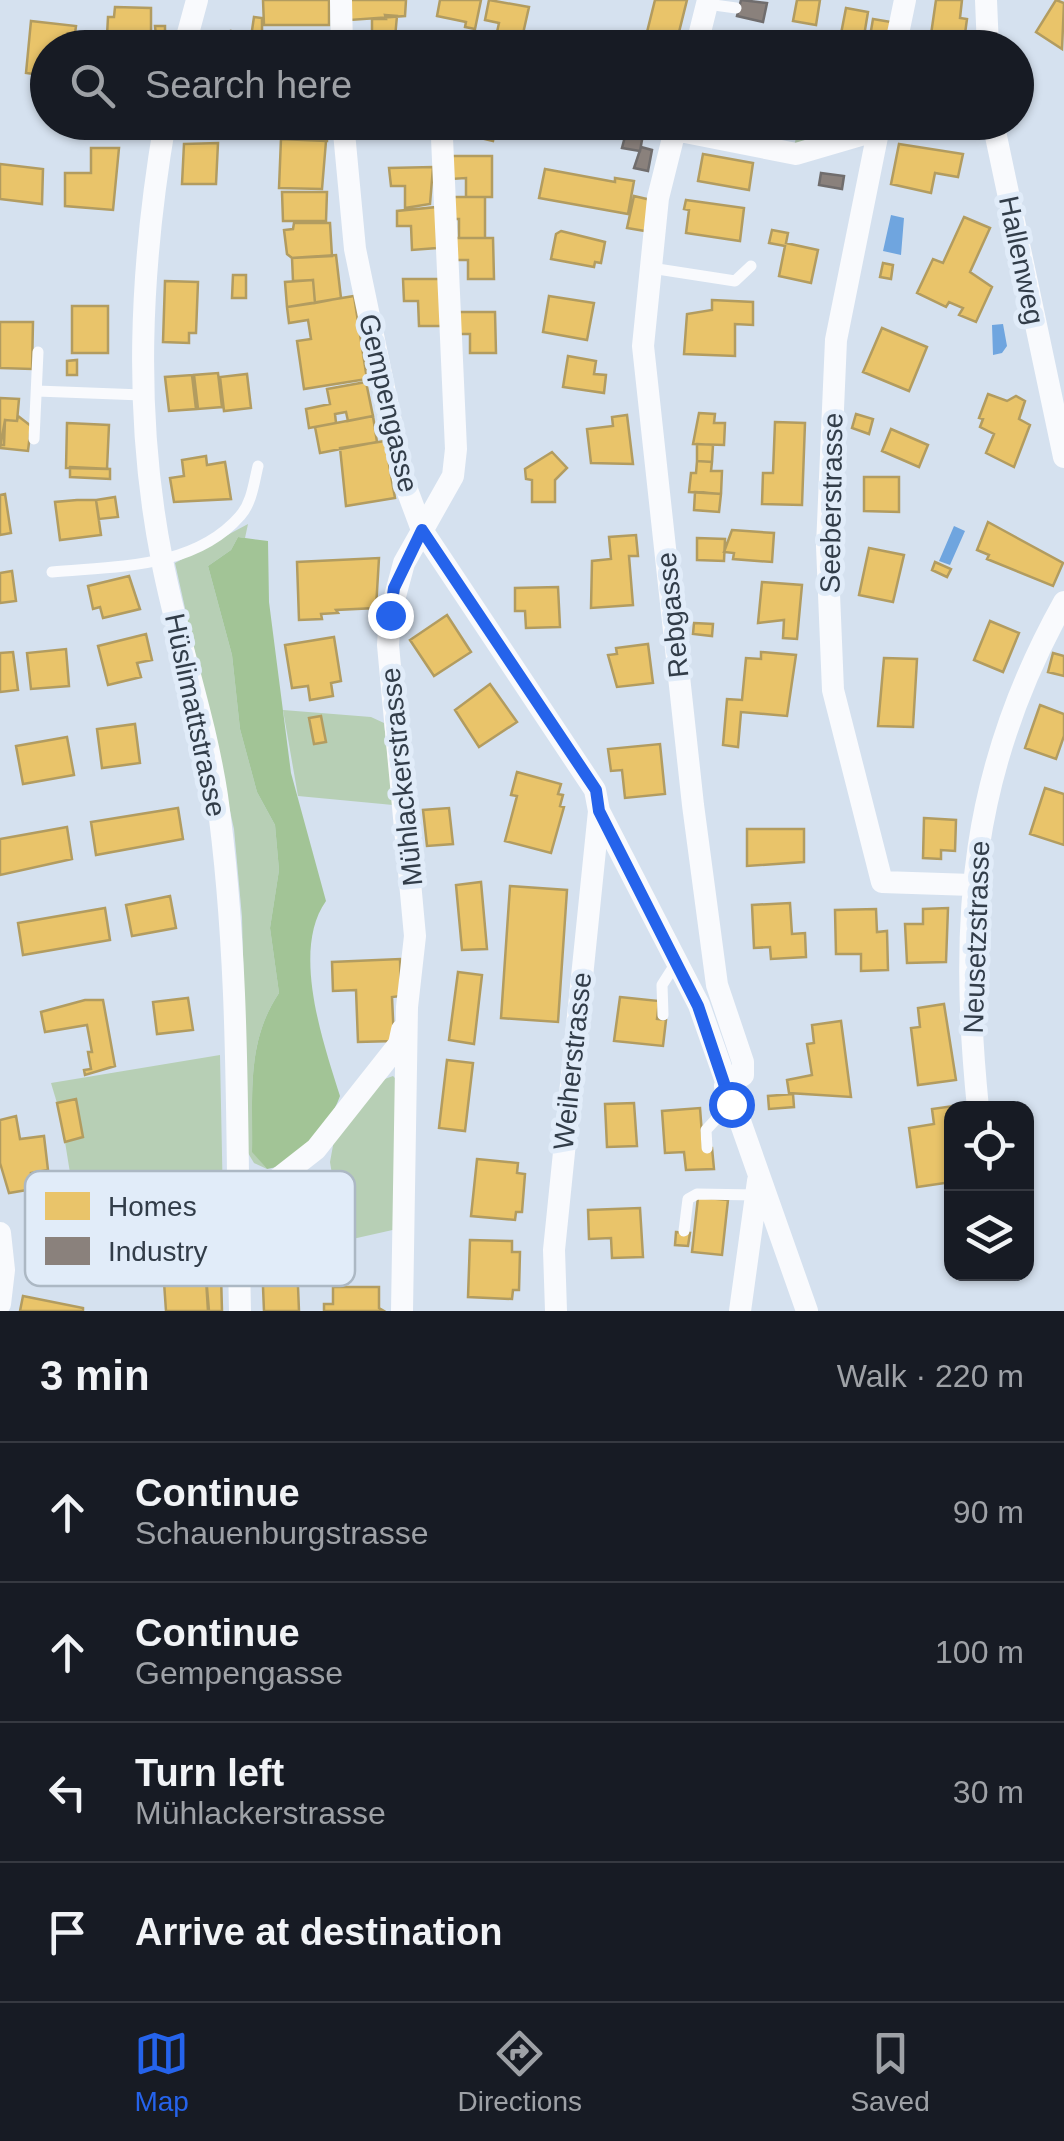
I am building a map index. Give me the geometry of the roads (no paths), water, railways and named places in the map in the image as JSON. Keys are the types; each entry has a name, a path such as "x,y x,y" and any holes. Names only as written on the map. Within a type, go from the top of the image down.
{"street":[{"path":"189,30 197,0"},
{"path":"341,0 342,30"},
{"path":"899,30 905,0"},
{"path":"986,0 987,30"},
{"path":"701,30 708,2"},
{"name":"Hüslimattstrasse","path":"162,140 149,231 142,396 162,562 201,711 227,874 235,965 238,1171"},
{"name":"Gempengasse","path":"345,140 355,249 403,479 422,530 596,790 599,811 698,1006 757,1187 807,1311"},
{"name":"Mühlackerstrasse","path":"402,1311 407,1006 414,920 388,644 394,588 452,476 456,449 442,140"},
{"name":"Rebgasse","path":"672,140 658,198 643,346 692,805 717,985 744,1062 743,1075 728,1095"},
{"name":"Rebgasse","path":"736,140 796,154 838,140"},
{"name":"Seeberstrasse","path":"876,140 836,340 827,546 833,690 882,882 972,885"},
{"name":"Hallenweg","path":"997,140 1064,457"},
{"name":"Neusetzstrasse","path":"977,1101 970,1034 972,885 1000,738 1027,668 1064,602"},
{"name":"Weiherstrasse","path":"556,1311 554,1250 560,1178 599,811"},
{"path":"288,1171 316,1149 399,1044 407,1006"},
{"path":"740,1311 757,1187"},
{"path":"0,1233 4,1270 0,1304"},
{"name":"Hüslimattstrasse","path":"240,1286 240,1311"}],"lane":[{"path":"708,2 736,8"},
{"path":"651,268 735,280 751,266"},
{"path":"34,439 38,352"},
{"path":"37,391 142,396"},
{"path":"52,572 162,562 240,517 250,499 258,466"},
{"path":"664,1015 662,986 678,961"},
{"path":"707,1148 706,1130 728,1095"},
{"path":"684,1231 688,1199 697,1194 757,1187"}],"water":[{"path":"891,215 904,218 901,255 883,251"},
{"path":"1003,324 1007,346 1002,353 993,355 992,325"},
{"path":"954,526 965,531 950,565 939,561"}]}
